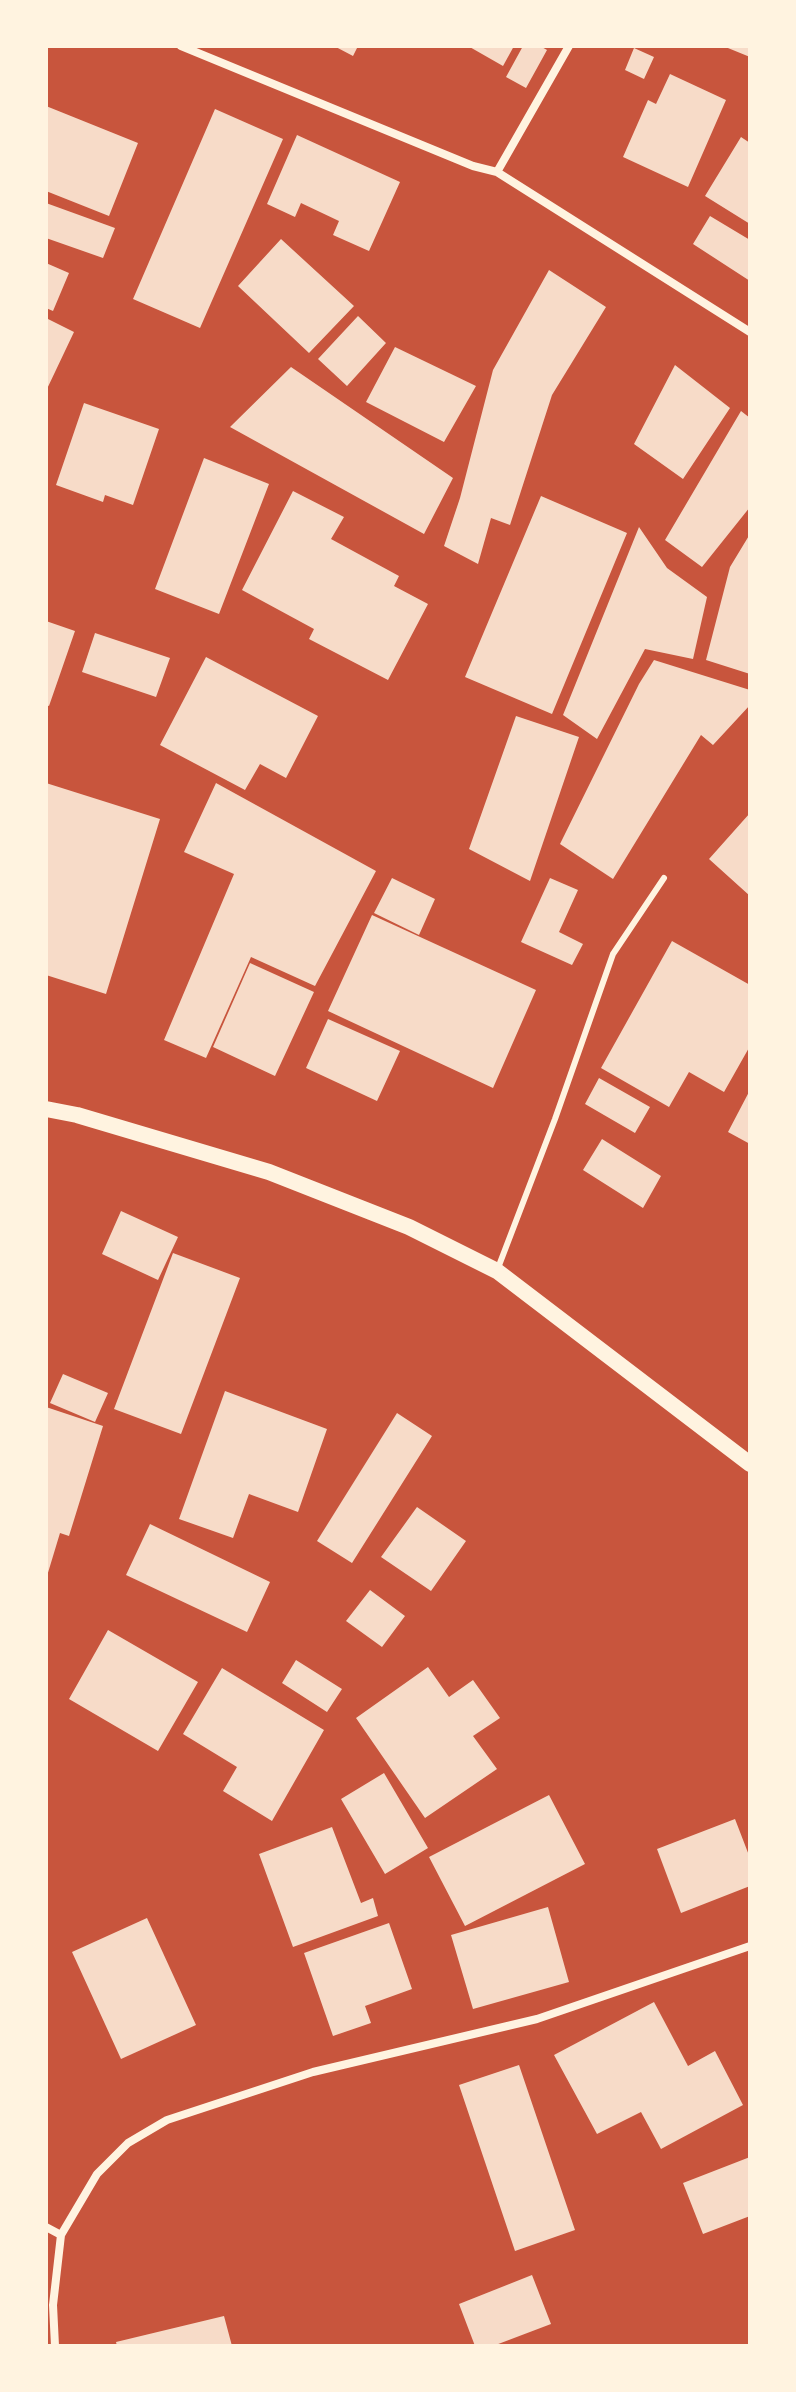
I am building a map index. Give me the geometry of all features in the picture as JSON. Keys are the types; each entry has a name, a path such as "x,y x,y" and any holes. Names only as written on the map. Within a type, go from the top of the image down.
{"main road":[{"path":"46,1109 77,1115 269,1172 409,1227 497,1271 750,1464"}],"street":[{"path":"181,46 473,166 497,172 750,332"},
{"path":"497,172 569,46"},
{"path":"55,2346 53,2305 61,2235 97,2174 128,2143 167,2120 313,2072 537,2019 750,1946"},
{"path":"46,2227 61,2235"}],"lane":[{"path":"497,1271 613,954 664,878"}],"building":[{"path":"334,46 358,46 353,56"},
{"path":"468,46 514,46 503,66"},
{"path":"523,46 540,46 547,50 526,88 506,77"},
{"path":"723,46 750,46 750,57"},
{"path":"634,48 654,57 644,79 625,70"},
{"path":"670,74 726,100 688,187 623,157 648,100 656,104"},
{"path":"46,106 138,143 109,216 46,191"},
{"path":"215,109 283,139 200,328 133,299"},
{"path":"297,135 400,182 369,251 333,235 339,221 301,203 295,217 267,204"},
{"path":"741,137 750,143 750,224 705,196"},
{"path":"46,203 115,228 103,258 46,238"},
{"path":"710,216 750,240 750,281 693,244"},
{"path":"281,239 354,306 309,353 238,286"},
{"path":"46,263 69,273 53,311 46,308"},
{"path":"549,270 606,307 552,395 510,525 491,518 478,564 444,546 460,498 493,370"},
{"path":"358,316 386,343 347,386 318,359"},
{"path":"46,318 74,332 46,391"},
{"path":"395,347 476,386 444,442 366,402"},
{"path":"675,365 730,408 683,479 634,444"},
{"path":"291,367 453,478 424,534 230,427"},
{"path":"84,403 159,429 133,505 105,495 103,502 56,485"},
{"path":"741,411 750,418 750,507 702,567 665,540"},
{"path":"204,458 269,484 219,614 155,589"},
{"path":"293,491 344,517 331,539 399,576 394,586 428,604 388,680 309,639 314,629 242,590"},
{"path":"541,496 627,533 552,714 465,677"},
{"path":"639,527 667,568 707,597 693,659 645,649 597,739 563,715"},
{"path":"750,534 750,674 706,660 730,567"},
{"path":"46,621 75,631 49,706 46,705"},
{"path":"95,633 170,658 156,697 82,672"},
{"path":"206,657 318,716 286,778 260,764 245,790 160,745"},
{"path":"654,660 750,690 750,705 713,745 701,735 613,879 560,844 639,684"},
{"path":"516,716 579,737 530,881 469,849"},
{"path":"46,783 160,819 106,994 46,975"},
{"path":"216,783 376,871 315,986 251,957 206,1058 164,1040 234,874 184,852"},
{"path":"750,813 750,896 709,859"},
{"path":"392,878 435,899 419,935 374,913"},
{"path":"550,878 578,890 559,932 583,944 572,965 521,942"},
{"path":"372,915 536,990 493,1088 328,1011"},
{"path":"672,941 750,985 750,1046 724,1092 689,1072 669,1107 601,1068"},
{"path":"250,963 314,992 275,1076 213,1047"},
{"path":"328,1019 400,1051 377,1101 306,1068"},
{"path":"599,1078 650,1107 635,1133 585,1104"},
{"path":"750,1090 750,1144 728,1132"},
{"path":"602,1139 661,1176 643,1208 583,1170"},
{"path":"121,1211 178,1237 158,1280 102,1254"},
{"path":"173,1253 240,1278 181,1434 114,1409"},
{"path":"63,1374 108,1393 95,1422 50,1403"},
{"path":"225,1391 327,1429 298,1512 249,1494 233,1538 179,1519"},
{"path":"46,1407 103,1426 69,1536 60,1533 47,1576"},
{"path":"397,1413 432,1436 352,1563 317,1541"},
{"path":"417,1507 466,1541 431,1591 381,1557"},
{"path":"150,1524 270,1582 247,1632 126,1575"},
{"path":"370,1590 405,1616 382,1647 346,1621"},
{"path":"108,1630 198,1682 158,1751 69,1699"},
{"path":"296,1660 342,1689 327,1712 282,1683"},
{"path":"428,1667 449,1697 473,1680 500,1718 473,1736 497,1769 425,1818 356,1718"},
{"path":"222,1668 324,1730 272,1821 223,1791 237,1767 183,1734"},
{"path":"384,1773 428,1848 385,1874 341,1799"},
{"path":"549,1795 585,1864 465,1926 429,1857"},
{"path":"735,1819 750,1858 750,1886 681,1913 657,1849"},
{"path":"332,1827 361,1903 373,1898 378,1916 293,1947 259,1854"},
{"path":"548,1907 569,1982 473,2009 451,1935"},
{"path":"147,1918 196,2025 121,2059 72,1952"},
{"path":"389,1923 412,1989 365,2006 371,2023 333,2036 304,1953"},
{"path":"654,2002 688,2066 715,2051 743,2105 661,2149 641,2112 597,2134 554,2055"},
{"path":"519,2065 575,2230 515,2251 459,2085"},
{"path":"750,2157 750,2216 703,2234 683,2183"},
{"path":"532,2275 551,2324 493,2346 475,2346 459,2304"},
{"path":"224,2316 232,2346 117,2346 116,2342"}]}
